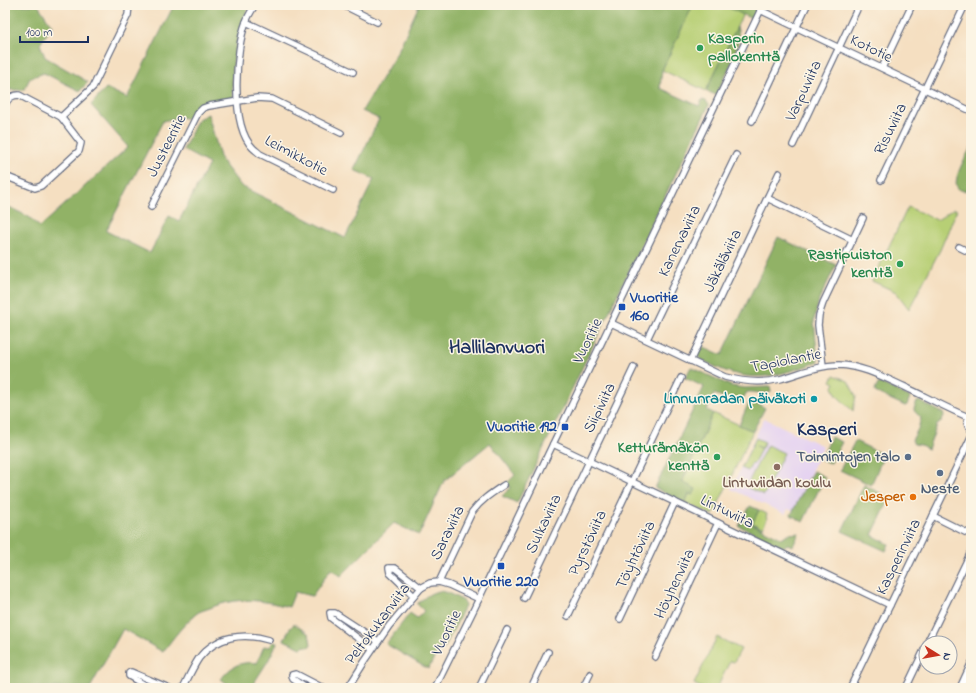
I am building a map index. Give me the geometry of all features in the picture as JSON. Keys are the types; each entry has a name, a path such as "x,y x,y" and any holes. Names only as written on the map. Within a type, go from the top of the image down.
{"street":[{"path":"61,117 93,87 128,15 129,5"},
{"name":"Leimikkotie","path":"255,5 246,22 237,63 236,84 238,101 241,123 246,138 252,148 260,154 333,190"},
{"path":"343,5 377,22"},
{"path":"752,121 806,5"},
{"name":"Varpuviita","path":"793,145 859,5"},
{"path":"882,68 912,5"},
{"name":"Risuviita","path":"881,180 965,5"},
{"name":"Kototie","path":"761,8 796,27 971,111"},
{"name":"Vuoritie","path":"434,688 479,599 761,8"},
{"path":"246,22 353,72"},
{"path":"5,105 8,99 13,95 19,95 61,117 81,143 79,151 42,186 35,188 5,176"},
{"name":"Justeeritie","path":"151,207 198,113 203,108 257,98 272,99 341,133"},
{"name":"Kanervaviita","path":"647,339 736,155"},
{"name":"Jäkäläviita","path":"690,361 779,173"},
{"path":"767,198 853,240"},
{"path":"823,366 818,325 819,315 823,303 864,218"},
{"path":"959,247 971,253"},
{"name":"Tapiolantie","path":"611,323 726,377 748,382 764,382 823,366 854,366 872,371 970,416"},
{"name":"Siipiviita","path":"588,461 634,367"},
{"name":"Pyrstöviita","path":"568,616 681,378"},
{"path":"970,416 967,424 971,430"},
{"name":"Kasperinviita","path":"850,688 971,437"},
{"name":"Lintuviita","path":"553,444 890,605"},
{"name":"Sulkaviita","path":"524,598 588,461"},
{"name":"Saraviita","path":"439,582 472,512 484,499 504,485"},
{"name":"Töyhtöviita","path":"620,619 675,502"},
{"path":"933,516 971,535"},
{"name":"Höyhenviita","path":"655,657 718,523"},
{"path":"931,635 971,552"},
{"path":"414,596 390,573 390,568 394,568 421,588"},
{"path":"439,582 479,599"},
{"name":"Peltokukanviita","path":"348,688 372,649 414,596 421,588 430,583 439,582"},
{"path":"372,649 331,618 330,613 335,613 378,641"},
{"path":"479,688 507,630"},
{"path":"183,688 199,659 209,648 220,641 234,636 257,636 269,640"},
{"path":"531,688 548,652"},
{"path":"906,688 918,663"},
{"path":"960,688 971,664"},
{"path":"149,688 129,676 129,673 131,672 169,688"},
{"path":"306,688 293,679 292,675 296,674 323,688"},
{"path":"583,688 590,674"}],"shaded area":[{"name":"Lintuviidan koulu","path":"764,418 823,446 793,511 788,509 785,514 731,489"}],"green space":[{"path":"5,5 38,5 52,26 40,44 45,57 88,82 80,91 44,73 30,78 24,90 9,90 5,88"},
{"path":"174,5 250,5 241,28 235,50 233,98 208,103 198,109 189,120 181,117 163,121 106,231 150,253 169,216 179,221 209,164 183,150 198,119 208,114 221,160 241,186 345,238 374,179 354,170 379,119 362,111 398,51 419,5 693,5 662,70 660,88 699,106 702,100 706,101 709,105 517,503 502,496 510,488 507,483 515,475 490,443 444,481 419,535 394,523 341,576 331,569 312,596 295,592 289,607 249,600 220,604 197,613 174,637 163,652 123,629 90,688 5,688 5,205 29,217 40,227 128,147 91,105 106,88 127,98"},
{"name":"Kasperin pallokenttä","path":"693,5 723,5 743,14 706,91 662,70"},
{"path":"723,5 759,5 752,19"},
{"path":"737,27 738,43 736,52 716,95 706,91"},
{"path":"971,147 971,188 970,190 962,190 957,187 956,182 961,167"},
{"path":"908,207 937,220 952,210 957,210 940,250 909,309 896,292 872,281"},
{"path":"778,237 836,265 819,300 814,320 818,362 775,375 743,376 728,372 700,359 698,355 702,346 722,355"},
{"path":"691,367 731,386 744,388 770,387 771,392 747,392 740,403 714,394 707,410 713,413 682,482 696,489 693,495 689,494 685,503 655,488 704,387 685,378"},
{"path":"834,375 848,381 856,396 853,411 837,396 833,387 835,383 831,381"},
{"path":"880,383 910,397 907,405 905,406 875,392 878,384"},
{"path":"750,400 765,408 753,431 739,425"},
{"path":"919,401 943,413 944,416 937,425 928,449 921,445 914,444 912,440 918,429 921,418 914,411 917,402"},
{"name":"Ketturämäkön kenttä","path":"713,413 753,431 713,515 685,503 689,494 682,483"},
{"path":"831,437 842,442 831,463 821,460"},
{"path":"756,438 765,442 762,448 756,446 761,448 754,464 752,463 748,471 741,468"},
{"path":"855,441 884,455 871,485 840,470"},
{"path":"767,445 784,453 764,495 746,487"},
{"path":"813,471 825,477 803,522 791,515"},
{"path":"864,485 890,498 872,535 889,544 886,551 842,531"},
{"path":"750,506 759,510 752,524 781,538 788,534 799,533 793,546 788,544 783,547 739,526"},
{"path":"759,510 767,514 763,528 752,523"},
{"path":"440,591 448,593 464,601 465,606 444,649 440,648 428,669 386,644 410,613 417,618 424,611 417,604 430,594"},
{"path":"294,624 309,634 311,644 309,647 305,646 301,648 284,640 290,628"},
{"path":"717,637 741,649 734,662 730,661 717,688 702,688 694,684"},
{"path":"273,642 277,643 268,661 252,686 255,688 231,688 221,679 236,665 257,663 264,646 270,647"}],"place":[{"name":"Kasperin pallokenttä","path":"700,48"},
{"name":"Rastipuiston kenttä","path":"900,264"},
{"name":"Vuoritie 160","path":"622,307"},
{"name":"Linnunradan päiväkoti","path":"814,399"},
{"name":"Vuoritie 192","path":"565,427"},
{"name":"Ketturämäkön kenttä","path":"717,457"},
{"name":"Toimintojen talo","path":"908,457"},
{"name":"Lintuviidan koulu","path":"777,467"},
{"name":"Neste","path":"940,473"},
{"name":"Jesper","path":"913,497"},
{"name":"Vuoritie 220","path":"501,566"}],"district":[{"name":"Hallilanvuori","path":"497,348"},
{"name":"Kasperi","path":"827,430"}]}
